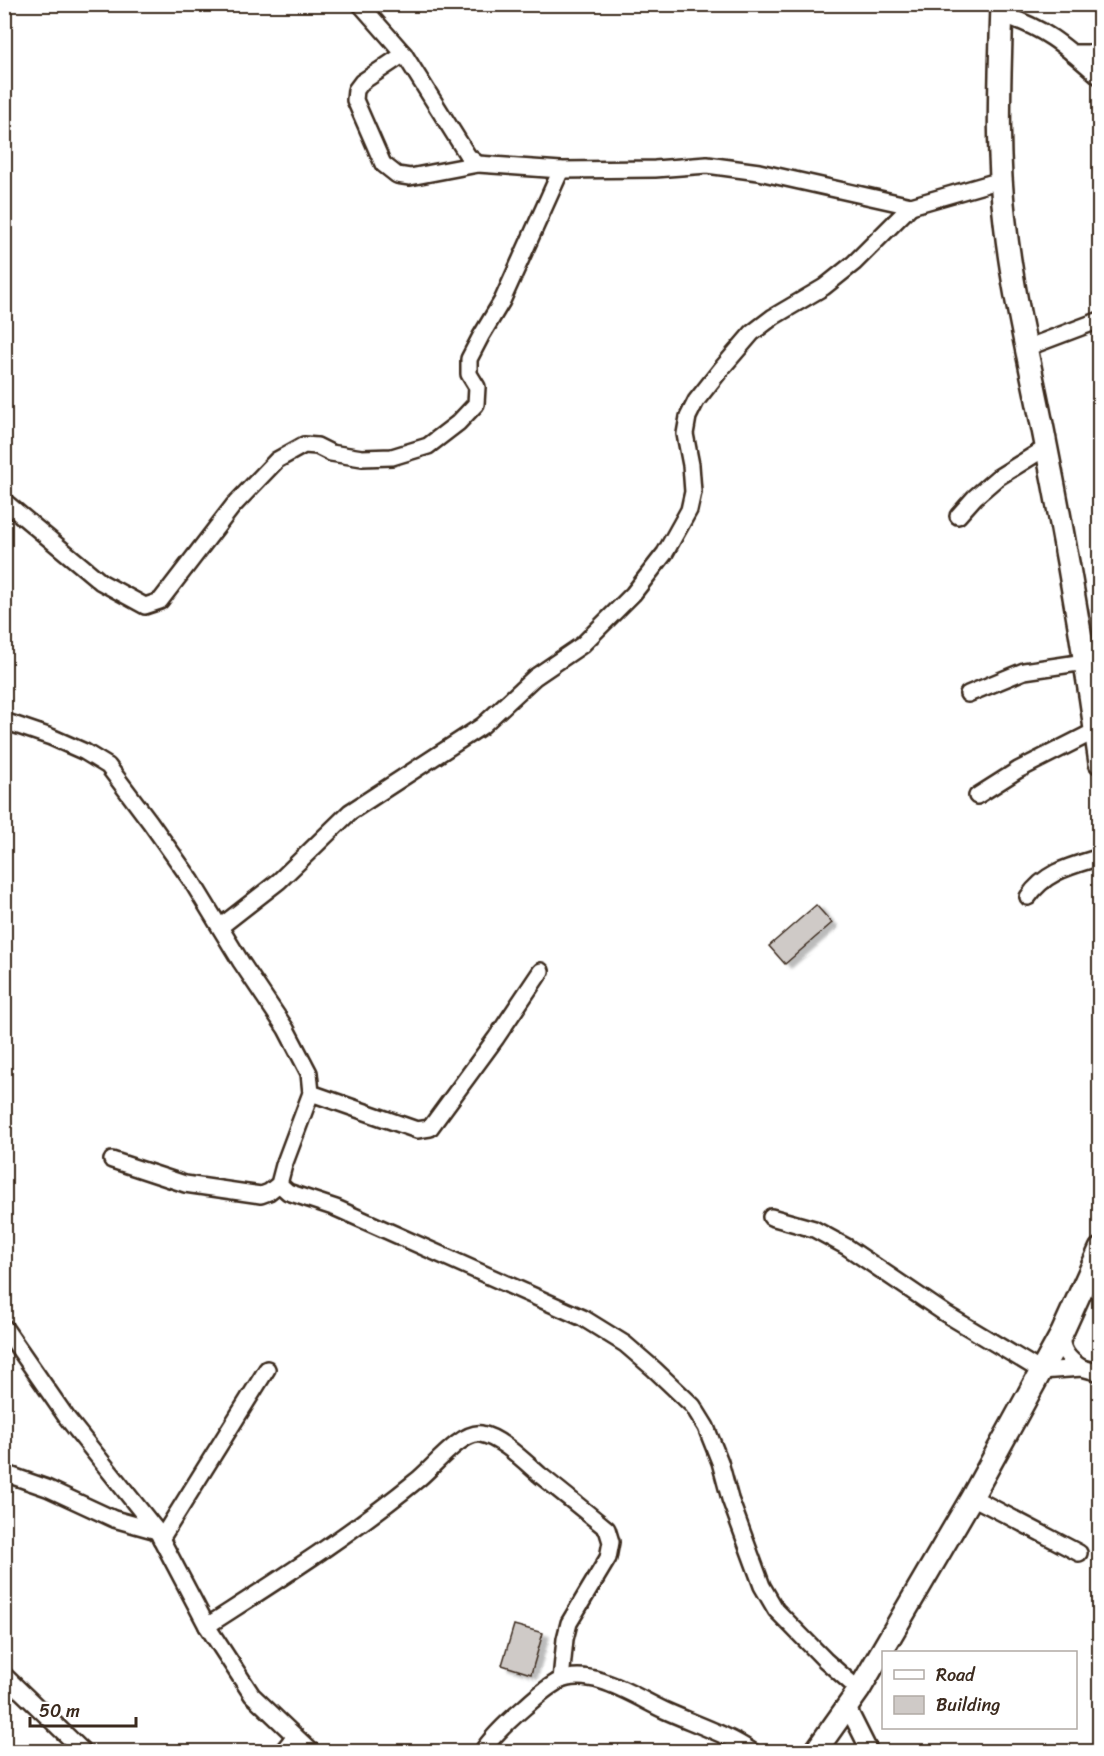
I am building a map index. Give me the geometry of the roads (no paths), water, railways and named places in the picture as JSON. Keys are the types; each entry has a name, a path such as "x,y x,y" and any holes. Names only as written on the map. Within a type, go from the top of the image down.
{"main road":[{"path":"1002,10 1000,124 1001,180 1006,234 1026,348 1092,656 1095,731 1100,763"},
{"path":"816,1752 853,1698 972,1497 1062,1333 1100,1249"}],"street":[{"path":"360,4 404,54 468,156 478,164"},
{"path":"1002,10 1048,33 1100,77"},
{"path":"1072,53 1100,53"},
{"path":"404,54 362,82 356,90 355,100 383,164 398,175 410,177 478,164 561,170 655,169 707,165 759,172 911,206 1001,180"},
{"path":"4,501 101,582 145,606 160,601 233,506 277,460 304,445 317,446 331,453 362,459 392,457 428,446 458,423 476,404 477,387 469,374 469,359 502,302 561,170"},
{"path":"220,927 279,881 350,812 482,726 535,677 582,645 633,594 665,553 689,510 693,492 685,434 688,417 696,401 752,333 773,317 824,287 855,263 911,206"},
{"path":"1026,348 1100,320"},
{"path":"957,516 997,478 1047,447"},
{"path":"968,694 1024,671 1092,656"},
{"path":"4,721 51,737 85,752 108,766 191,880 286,1029 309,1073 311,1093 279,1184 269,1192 261,1195 215,1189 168,1179 112,1160"},
{"path":"977,796 1018,770 1095,731"},
{"path":"1028,897 1036,885 1049,875 1100,857"},
{"path":"311,1093 417,1130 430,1128 541,971"},
{"path":"279,1184 288,1192 336,1208 583,1318 625,1344 693,1406 706,1427 759,1576 776,1610 825,1660 853,1698 870,1752"},
{"path":"771,1217 814,1229 847,1247 946,1314 1041,1371 1082,1368"},
{"path":"4,1327 67,1418 159,1535 207,1626 252,1695 312,1752"},
{"path":"1062,1333 1062,1346 1073,1362 1082,1368 1100,1373"},
{"path":"159,1535 267,1369"},
{"path":"207,1626 331,1545 418,1480 464,1438 478,1433 493,1438 518,1456 607,1529 611,1542 608,1558 569,1623 561,1680"},
{"path":"4,1473 47,1488 114,1519 159,1535"},
{"path":"972,1497 1079,1554"},
{"path":"4,1675 84,1752"},
{"path":"482,1752 520,1712 542,1693 561,1680 580,1677 615,1685 665,1711 740,1743 753,1752"},
{"path":"282,1752 295,1736"}]}
